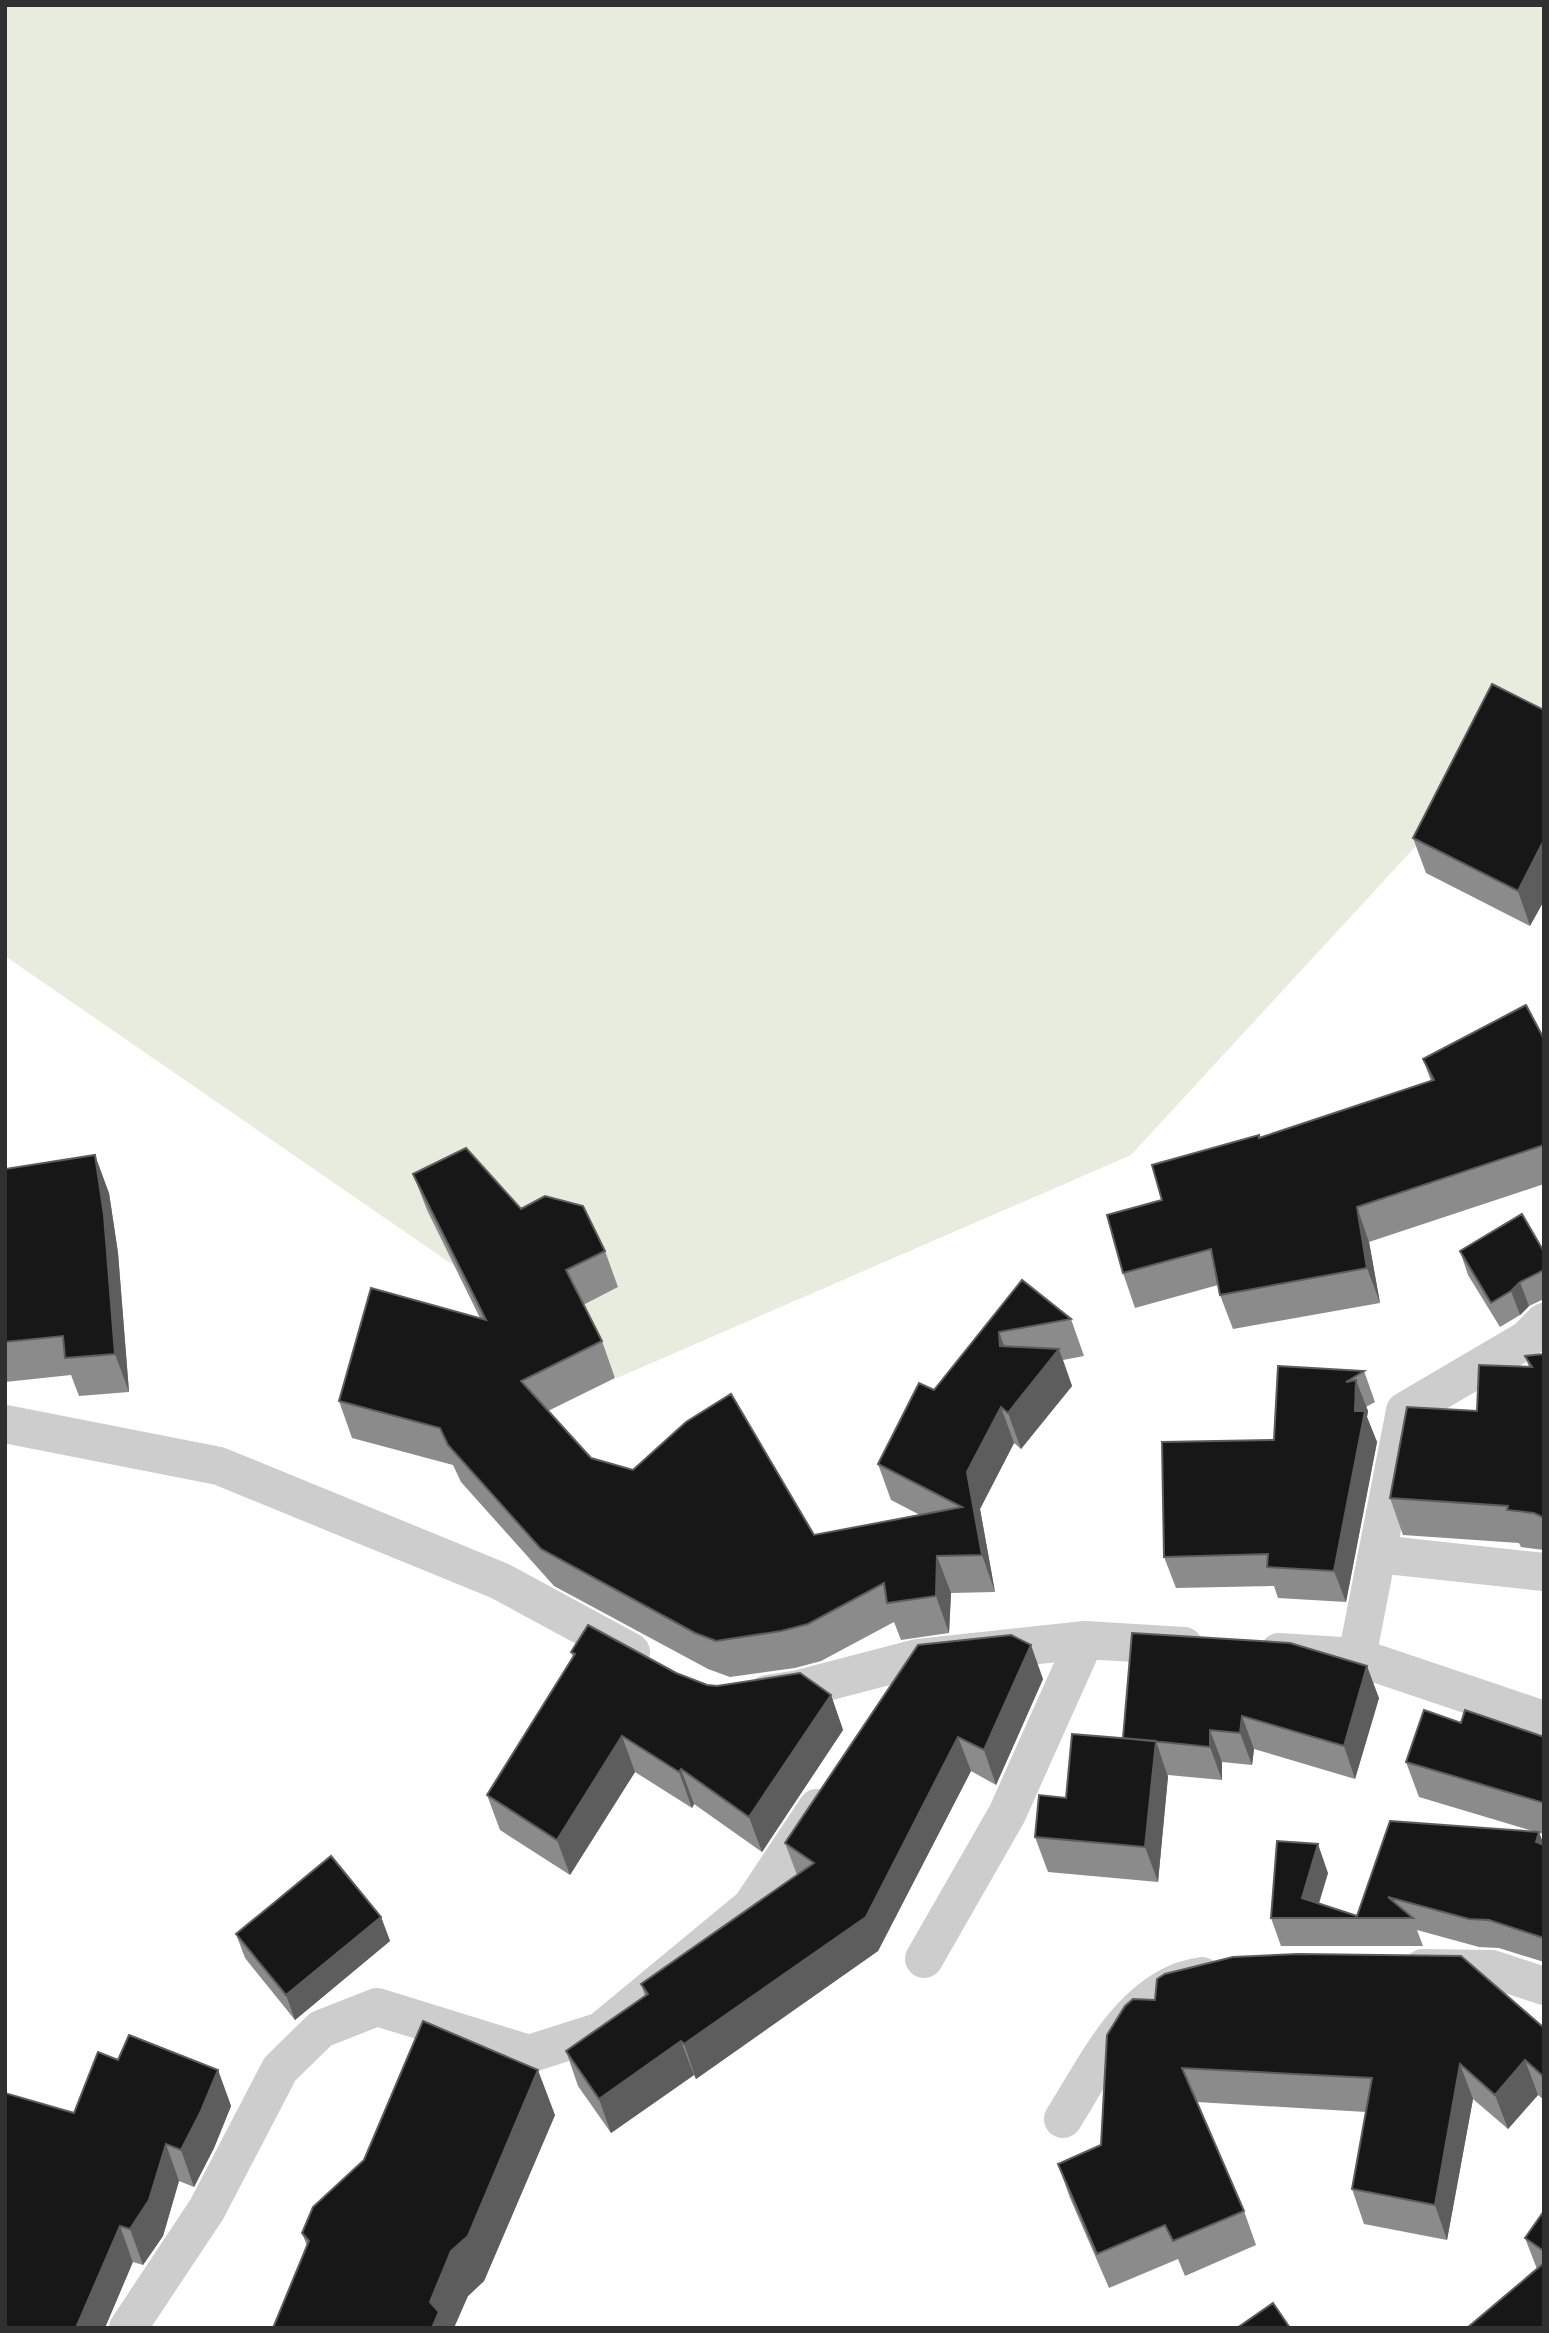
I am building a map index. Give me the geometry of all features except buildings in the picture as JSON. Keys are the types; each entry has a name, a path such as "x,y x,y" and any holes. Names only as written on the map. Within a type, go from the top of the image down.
{"street":[{"path":"1357,1657 1405,1411 1538,1334"},
{"path":"5,1424 219,1466 500,1581 664,1670"},
{"path":"1378,1554 1544,1572"},
{"path":"924,1959 1007,1814 1085,1640"},
{"path":"739,1698 799,1689 918,1658 1085,1640 1357,1657 1544,1720"},
{"path":"888,1703 918,1658"},
{"path":"128,2328 207,2209 279,2069 321,2029 377,2007 530,2054 601,2031 751,1907 834,1782"},
{"path":"1394,1968 1492,1969 1544,1986"},
{"path":"1063,2119 1121,2026 1154,1997 1187,1978 1232,1972"}],"shaded area":[{"path":"5,5 1544,5 1544,707 1131,1155 617,1378 5,956"}]}
